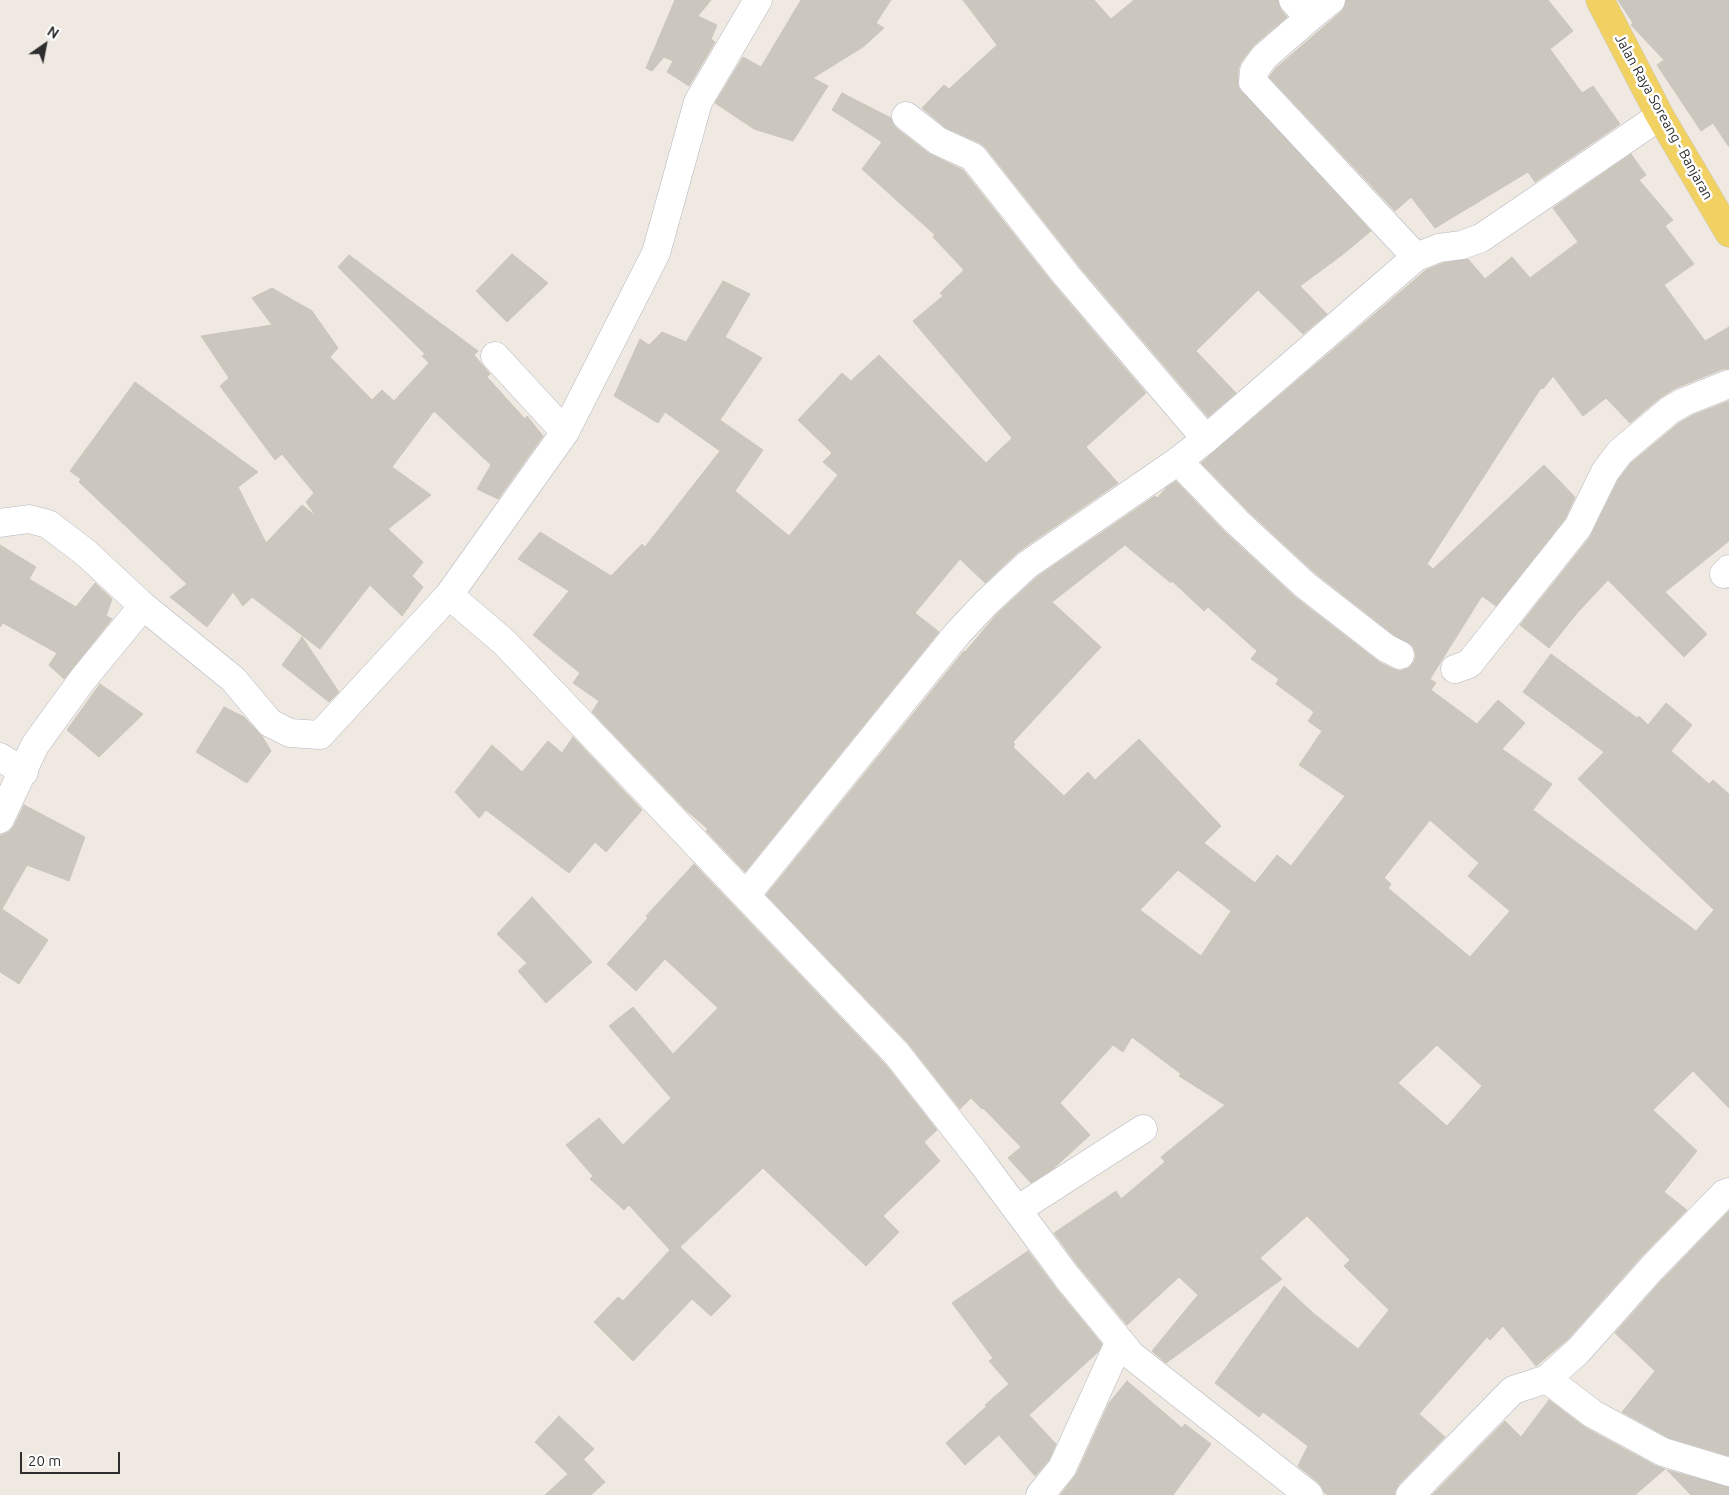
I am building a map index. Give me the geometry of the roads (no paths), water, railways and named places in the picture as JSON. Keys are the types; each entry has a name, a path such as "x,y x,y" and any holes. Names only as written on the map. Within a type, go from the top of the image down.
{"main road":[{"name":"Jalan Raya Soreang - Banjaran","path":"1600,0 1660,116 1729,234"}],"street":[{"path":"0,523 29,519 48,524 86,553 143,606 233,679 270,723 290,733 320,734 449,595 565,432 656,253 698,102 758,0"},
{"path":"1331,0 1301,9 1264,56 1254,71 1252,82 1416,257"},
{"path":"906,116 938,141 973,157 1067,276 1206,439"},
{"path":"746,895 957,634 986,603 1027,565 1206,439 1416,257 1438,248 1462,245 1481,238 1660,116"},
{"path":"494,356 565,432"},
{"path":"1455,669 1469,664 1578,528 1604,472 1620,452 1670,410 1684,402 1729,384"},
{"path":"1178,460 1237,522 1305,585 1386,648 1400,655"},
{"path":"449,595 504,642 897,1054 977,1156 1066,1278 1132,1355 1309,1495"},
{"path":"0,819 35,746 84,679 143,606"},
{"path":"0,757 24,772"},
{"path":"1017,1210 1142,1129"},
{"path":"1410,1495 1514,1390 1547,1379 1578,1352 1652,1268 1724,1194 1729,1192"},
{"path":"1040,1495 1062,1468 1120,1341"},
{"path":"1547,1379 1593,1414 1663,1452 1729,1472"}]}
